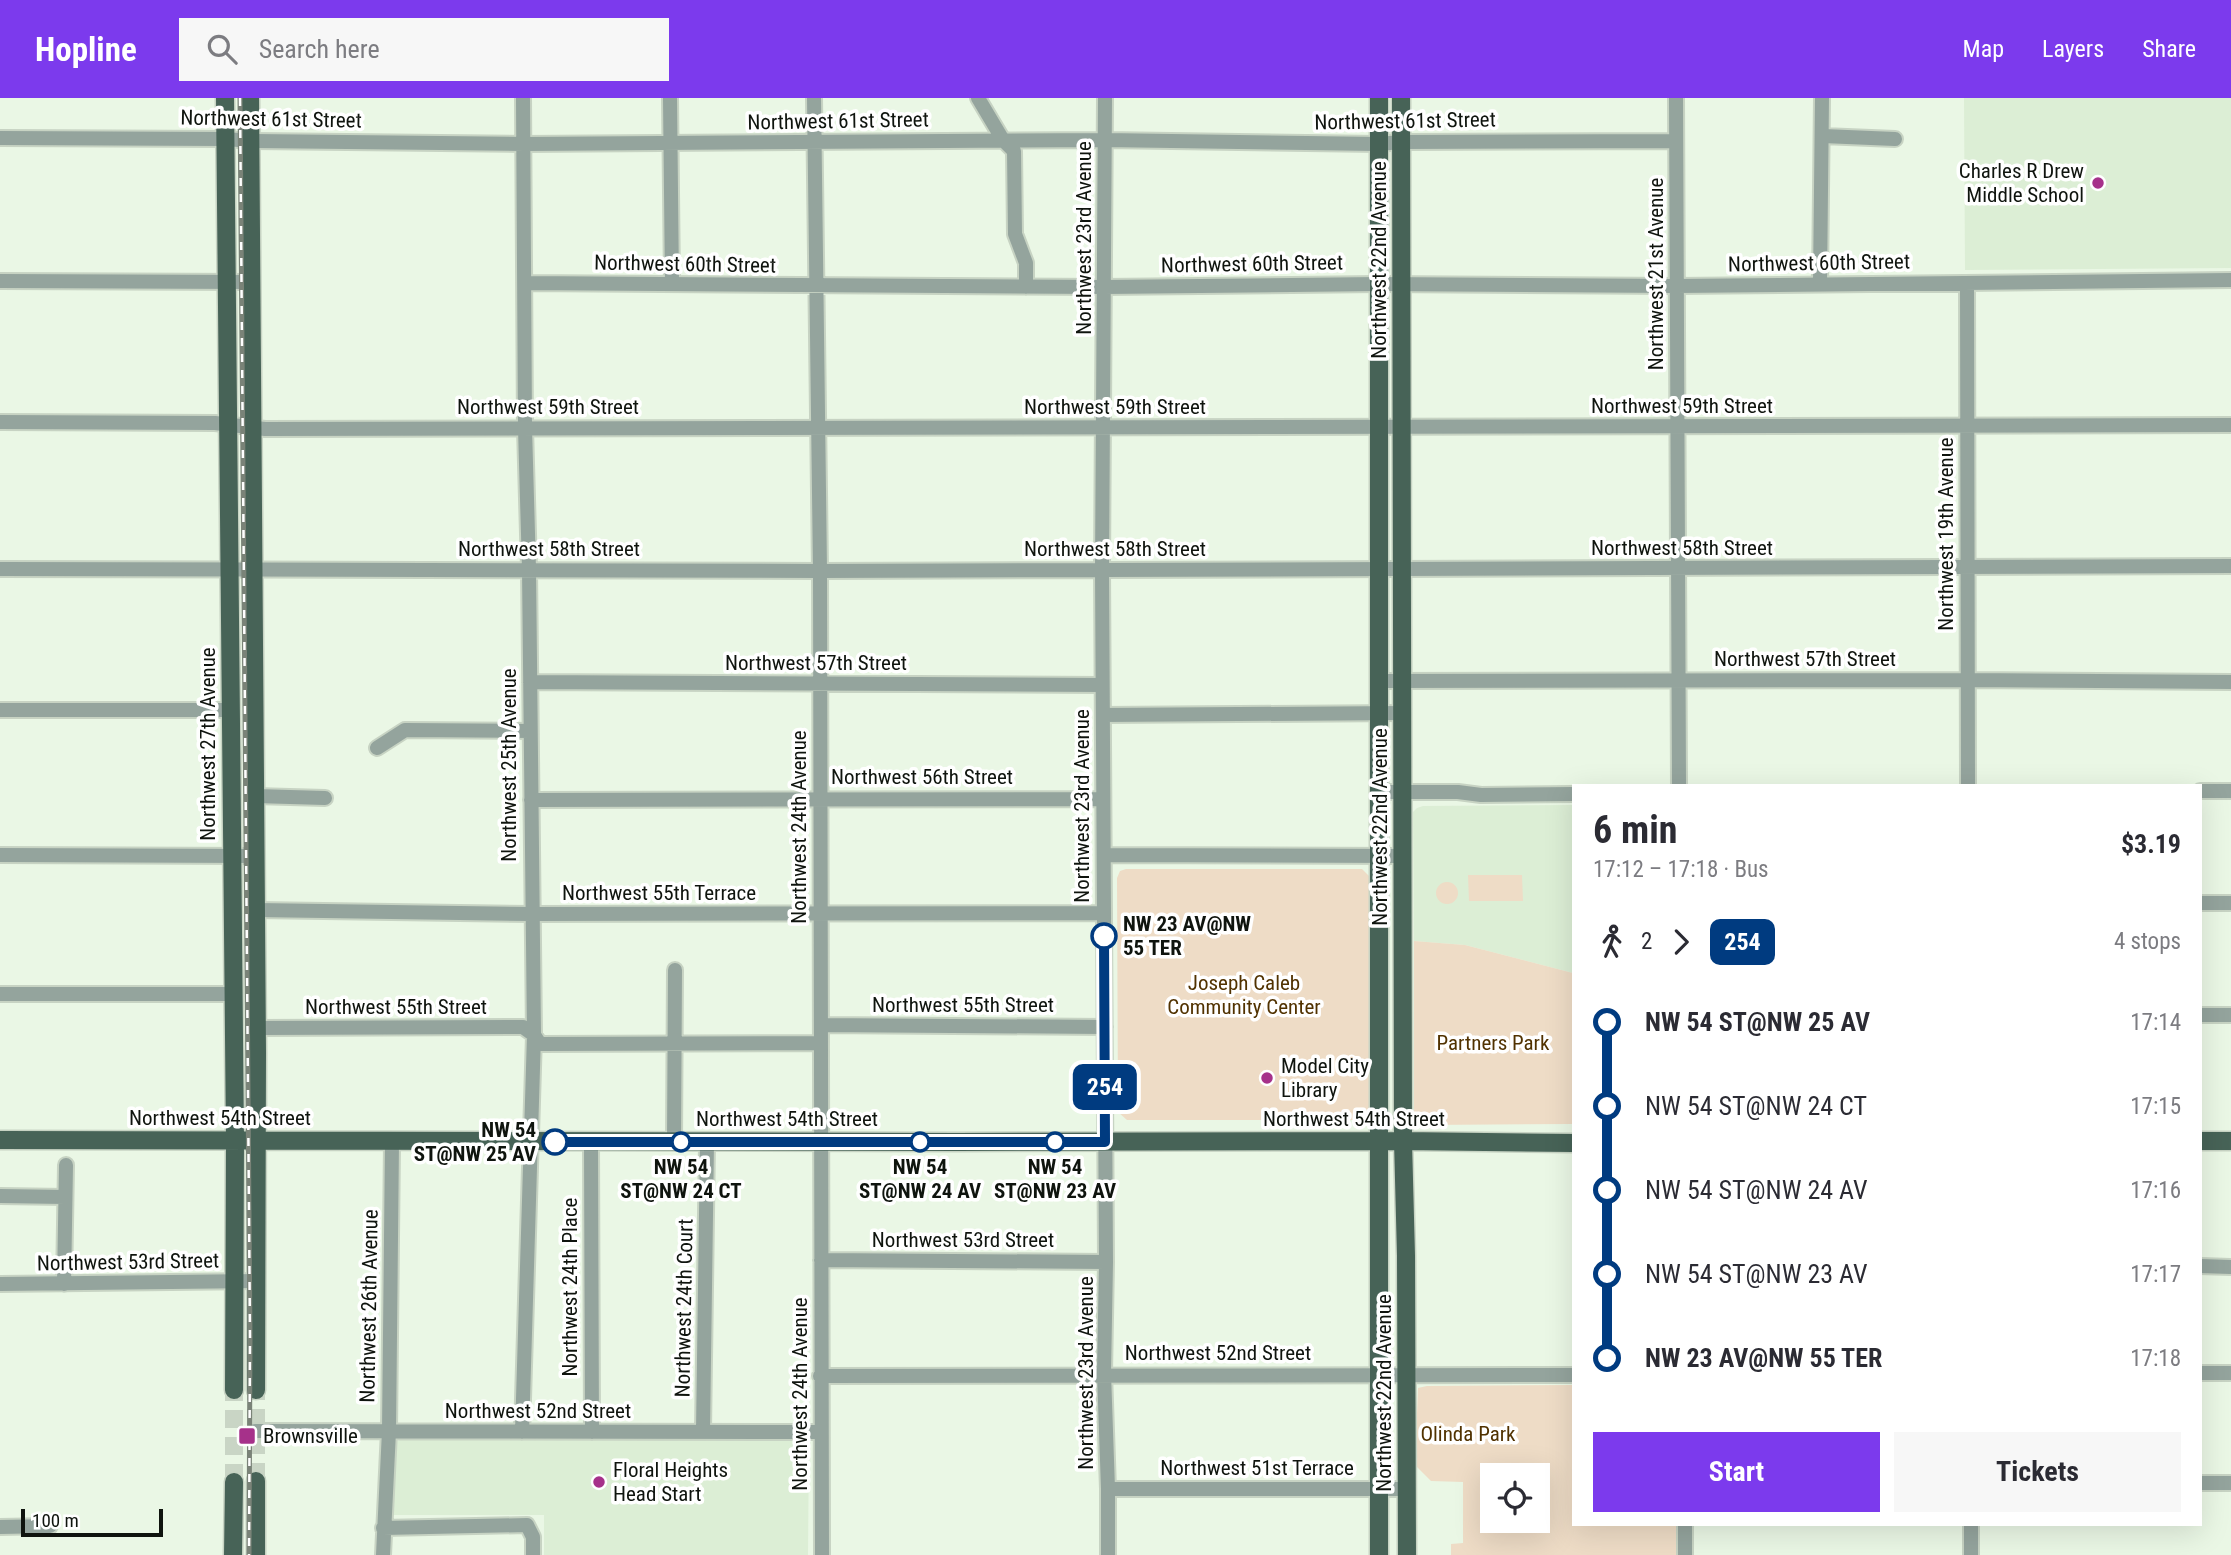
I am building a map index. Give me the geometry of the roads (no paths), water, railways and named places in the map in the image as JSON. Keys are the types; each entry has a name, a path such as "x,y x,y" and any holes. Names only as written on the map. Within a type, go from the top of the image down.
{"main road":[{"name":"Northwest 27th Avenue","path":"225,98 234,994 234,1390"},
{"path":"250,98 257,1028 256,1390"},
{"name":"Northwest 22nd Avenue","path":"1379,98 1379,1555"},
{"name":"Northwest 22nd Avenue","path":"1401,98 1406,1555"},
{"name":"Northwest 54th Street","path":"0,1140 1572,1143"},
{"path":"2202,1141 2231,1141"},
{"path":"256,1481 256,1554"},
{"path":"234,1482 233,1547 249,1539 256,1554"}],"street":[{"name":"Northwest 25th Avenue","path":"522,1432 534,1035 523,98"},
{"path":"670,98 672,284"},
{"name":"Northwest 24th Avenue","path":"814,98 820,571 822,1555"},
{"path":"978,98 1003,140 1014,151 1016,234 1026,263 1026,287"},
{"name":"Northwest 23rd Avenue","path":"1105,98 1102,685 1106,1262 1104,1374 1108,1555"},
{"name":"Northwest 21st Avenue","path":"1676,98 1679,784"},
{"path":"1820,283 1822,98"},
{"path":"1823,136 1895,139"},
{"name":"Northwest 61st Street","path":"0,138 524,144 1003,140 1378,144 1676,141"},
{"path":"0,281 251,282"},
{"name":"Northwest 60th Street","path":"525,283 1104,287 2231,281"},
{"name":"Northwest 19th Avenue","path":"1967,283 1968,784"},
{"name":"Northwest 59th Street","path":"0,422 252,427 525,428 2231,425"},
{"name":"Northwest 58th Street","path":"0,569 820,571 2231,566"},
{"name":"Northwest 57th Street","path":"1379,681 2231,682"},
{"name":"Northwest 57th Street","path":"530,682 1102,685"},
{"path":"0,710 231,710"},
{"path":"1103,715 1403,713"},
{"path":"377,748 405,730 530,730"},
{"path":"2202,791 2231,791"},
{"path":"1380,792 1572,794"},
{"path":"255,796 325,798"},
{"name":"Northwest 56th Street","path":"531,800 1103,799"},
{"path":"0,855 256,856"},
{"path":"1104,855 1403,856"},
{"path":"2202,903 2231,903"},
{"name":"Northwest 55th Terrace","path":"256,910 532,915 1104,913"},
{"path":"674,1142 675,970"},
{"path":"0,994 234,994"},
{"path":"2202,1015 2231,1015"},
{"name":"Northwest 55th Street","path":"821,1025 1105,1027"},
{"name":"Northwest 55th Street","path":"257,1028 523,1027 534,1035"},
{"path":"534,1035 540,1044 821,1043"},
{"name":"Northwest 26th Avenue","path":"383,1555 389,1431 392,1142"},
{"name":"Northwest 24th Place","path":"591,1142 592,1432"},
{"name":"Northwest 24th Court","path":"703,1432 707,1142"},
{"path":"64,1284 66,1165"},
{"path":"0,1196 65,1197"},
{"name":"Northwest 53rd Street","path":"821,1260 1106,1262"},
{"path":"2202,1266 2231,1266"},
{"name":"Northwest 53rd Street","path":"0,1284 257,1281"},
{"path":"2202,1373 2231,1373"},
{"name":"Northwest 52nd Street","path":"820,1376 1572,1375"},
{"name":"Northwest 52nd Street","path":"255,1431 820,1432"},
{"path":"2202,1483 2231,1483"},
{"name":"Northwest 51st Terrace","path":"1108,1489 1406,1489"},
{"path":"383,1528 527,1525 533,1537 533,1555"},
{"path":"0,1527 50,1526"},
{"path":"1685,1526 1685,1555"},
{"path":"1970,1555 1971,1526"}],"tunnel":[{"path":"234,1390 234,1482"},
{"path":"256,1390 256,1481"}],"railway":[{"path":"240,98 250,1338 249,1555"}],"place":[{"name":"Charles R Drew Middle School","path":"2098,183"},
{"name":"NW 23 AV@NW 55 TER","path":"1104,936"},
{"name":"Model City Library","path":"1267,1078"},
{"name":"NW 54 ST@NW 25 AV","path":"555,1142"},
{"name":"NW 54 ST@NW 24 CT","path":"681,1142"},
{"name":"NW 54 ST@NW 24 AV","path":"920,1142"},
{"name":"NW 54 ST@NW 23 AV","path":"1055,1142"},
{"name":"Brownsville","path":"247,1436"},
{"name":"Floral Heights Head Start","path":"599,1482"}],"park label":[{"name":"Joseph Caleb Community Center","path":"1244,995"},
{"name":"Partners Park","path":"1493,1043"},
{"name":"Olinda Park","path":"1468,1434"}]}
